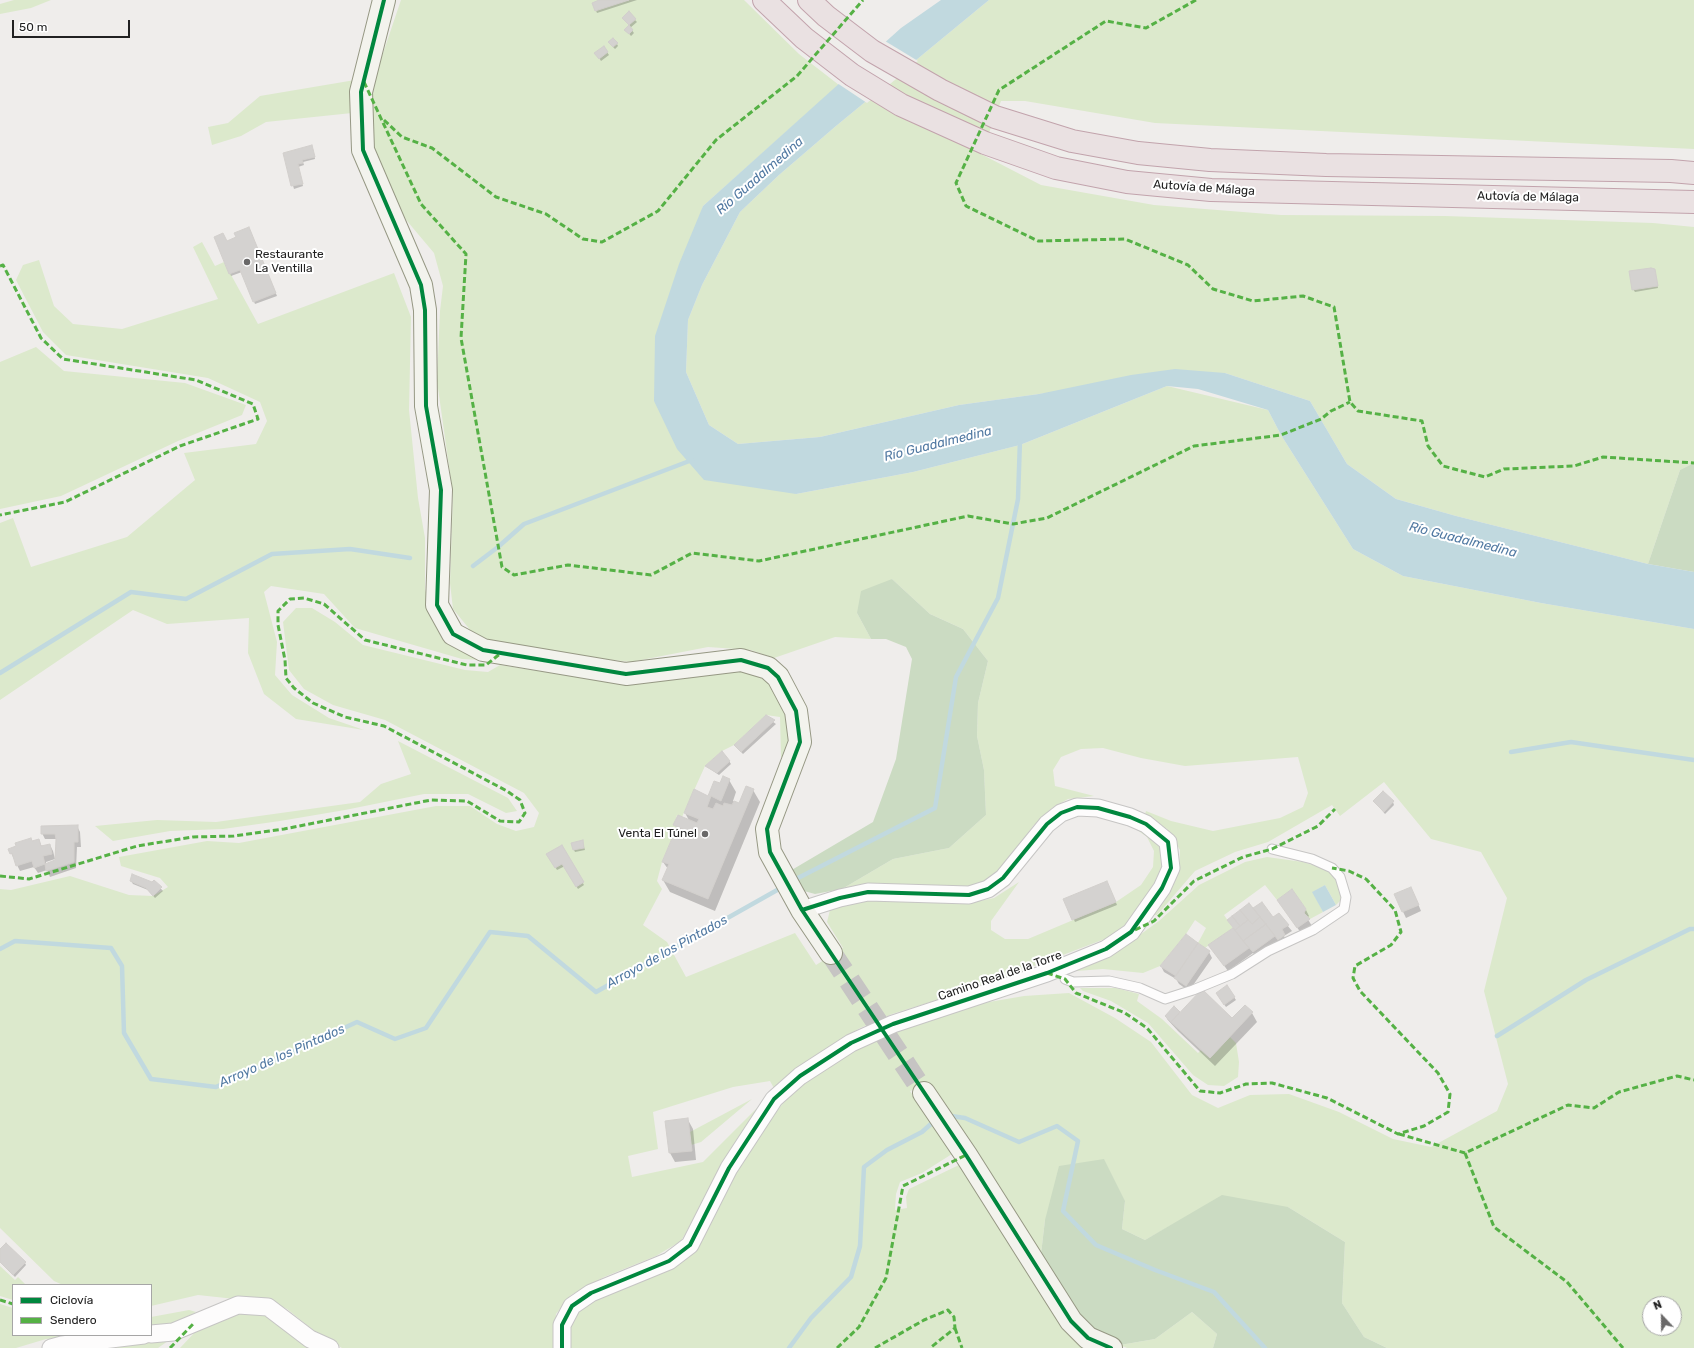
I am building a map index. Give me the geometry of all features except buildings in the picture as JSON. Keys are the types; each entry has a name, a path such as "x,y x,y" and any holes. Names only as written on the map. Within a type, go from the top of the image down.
{"highway":[{"path":"809,0 826,16 872,51 940,90 995,117 1072,141 1138,154 1210,160 1326,165 1671,171 1694,173"},
{"name":"Autovía de Málaga","path":"765,1 804,38 852,76 901,105 985,143 1056,168 1127,182 1211,190 1694,202"}],"street":[{"path":"384,0 361,92 363,150 420,285 425,310 426,406 441,490 437,606 453,634 482,650 626,674 741,660 768,668 778,677 796,711 800,742 767,829 770,852 802,910 831,953"},
{"name":"Camino Real de la Torre","path":"562,1348 562,1325 572,1306 591,1293 669,1261 690,1245 729,1168 774,1099 800,1076 851,1043 893,1024 1047,973 1106,948 1131,932 1162,888 1171,868 1168,842 1146,824 1130,817 1098,808 1077,807 1061,813 1047,824 1003,878 988,889 969,895 868,892 840,898 802,910"},
{"path":"924,1092 966,1155 1071,1321 1088,1338 1111,1348"},
{"path":"152,1334 173,1332 238,1305 268,1307 310,1339 330,1348"},
{"path":"51,1348 62,1345 136,1336"}],"lane":[{"path":"1065,979 1073,982 1109,981 1140,988 1165,999 1193,990 1232,974 1268,951 1313,930 1344,909 1346,897 1340,877 1332,868 1312,859 1272,849"}],"green space":[{"path":"14,0 51,0 31,8 0,14 0,4"},
{"path":"401,0 744,0 799,54 839,85 703,206 654,401 796,494 913,472 1020,445 1167,386 1268,410 1281,435 1353,549 1403,576 1541,603 1694,629 1694,1348 1387,1348 1364,1337 1342,1303 1345,1242 1288,1207 1179,1221 1145,1240 1122,1229 1125,1201 1045,1220 1041,1254 928,1084 910,1091 952,1154 922,1173 900,1182 896,1194 895,1210 907,1208 906,1197 909,1189 959,1165 1065,1326 1087,1348 569,1348 568,1333 576,1313 614,1288 688,1258 699,1246 728,1186 749,1148 775,1113 801,1082 872,1039 960,1007 1024,996 1069,993 1115,1018 1151,1042 1192,1095 1218,1108 1250,1095 1289,1094 1339,1112 1393,1139 1431,1147 1497,1111 1508,1084 1484,991 1507,898 1481,852 1431,839 1384,782 1340,816 1332,805 1268,842 1235,852 1195,871 1157,915 1151,915 1179,873 1180,850 1167,829 1144,818 1146,811 1171,821 1213,831 1280,818 1303,807 1308,793 1298,757 1185,766 1141,758 1103,748 1081,749 1061,757 1053,770 1055,786 1094,796 1068,799 1052,808 1033,826 1006,864 989,879 971,887 842,889 893,859 949,848 986,815 984,770 977,736 978,703 988,661 963,629 930,614 892,579 857,613 871,639 835,637 774,658 751,650 708,647 631,662 569,655 495,643 471,631 453,609 450,583 453,495 437,381 440,311 443,286 434,253 402,215 370,141 369,114 378,68"},
{"path":"989,0 1694,0 1694,149 1155,123 1025,101 1001,101 981,154 1041,185 1154,205 1281,215 1445,216 1653,223 1694,227 1694,463 1680,470 1648,564 1456,516 1396,499 1347,464 1310,401 1225,373 1039,394 959,405 820,437 738,444 709,425 686,372 688,320 702,285 740,212 779,175 836,126"},
{"path":"355,80 352,113 266,122 241,136 212,145 208,127 228,123 260,96"},
{"path":"202,242 215,266 224,262 258,324 394,273 411,317 409,410 418,498 425,538 425,589 435,622 483,660 462,659 355,628 324,594 271,586 264,592 277,642 275,675 292,695 329,718 364,730 296,719 264,694 248,653 249,618 167,624 133,610 0,700 0,523 13,518 31,567 127,537 195,480 184,453 256,444 267,421 260,402 208,378 66,355 43,332 16,280 23,265 39,260 54,306 73,324 122,329 218,299 193,247"},
{"path":"36,347 64,371 185,383 246,405 242,415 178,441 61,496 0,509 0,362"},
{"path":"1694,463 1694,572 1648,564 1680,470"},
{"path":"892,579 930,614 963,629 988,661 978,703 977,736 984,770 986,815 949,848 893,859 842,889 815,894 804,891 790,871 873,822 896,759 912,659 906,647 886,639 871,639 857,613 861,591"},
{"path":"296,608 312,608 335,622 363,645 465,670 488,672 500,665 627,685 701,672 744,671 767,678 789,715 790,738 788,758 781,757 780,717 766,715 734,745 722,751 705,766 682,817 677,815 674,825 677,827 662,862 657,881 662,889 643,925 667,942 686,977 795,933 816,965 843,948 827,922 830,910 847,903 874,898 965,904 994,898 1019,882 991,921 991,930 1005,939 1028,939 1116,902 1141,885 1153,867 1154,851 1147,837 1133,827 1151,834 1161,848 1165,864 1138,915 1110,937 979,987 892,1014 860,1028 810,1059 775,1090 770,1081 733,1087 653,1112 658,1149 628,1156 632,1177 703,1162 758,1107 681,1241 656,1256 604,1277 571,1295 556,1314 554,1348 342,1348 318,1334 287,1309 264,1300 198,1295 152,1306 152,1284 61,1284 54,1281 0,1228 0,889 11,890 70,876 129,895 153,896 168,887 160,878 121,866 119,857 207,841 239,843 436,806 470,806 497,824 516,831 534,827 539,813 524,793 385,720 333,705 304,689 289,670 283,622"},
{"path":"398,741 508,798 517,811 506,813 468,794 424,794 280,821 223,829 170,831 113,841 95,826 157,820 216,822 360,802 381,784 411,774"},
{"path":"1267,857 1303,862 1327,869 1337,880 1342,899 1336,905 1325,885 1313,892 1323,912 1310,919 1304,913 1306,909 1292,890 1277,900 1265,885 1224,915 1233,928 1205,948 1198,943 1206,928 1195,920 1186,934 1160,966 1143,973 1103,969 1076,971 1074,965 1119,950 1159,921 1199,885 1245,862"},
{"path":"1080,988 1116,988 1139,994 1137,1001 1162,1019 1198,1053 1201,1050 1210,1058 1230,1037 1236,1043 1239,1062 1238,1077 1224,1086 1208,1085 1193,1075 1148,1023 1111,1001 1083,991"},
{"path":"752,1099 701,1142 691,1145 690,1132"},
{"path":"1104,1159 1125,1201 1122,1229 1145,1240 1222,1195 1288,1207 1345,1242 1342,1303 1364,1337 1387,1348 1213,1348 1217,1334 1192,1312 1155,1339 1120,1345 1091,1329 1074,1307 1041,1254 1045,1220 1059,1166"},
{"path":"0,1266 15,1280 18,1277 25,1284 12,1284 12,1300 0,1296"},
{"path":"0,1304 12,1308 12,1336 80,1336 46,1339 16,1348 0,1348"},
{"path":"189,1310 196,1312 177,1322 152,1328 152,1317"},
{"path":"236,1311 258,1312 279,1321 315,1348 180,1348 198,1329"},
{"path":"1192,1312 1217,1334 1213,1348 1127,1348 1120,1345 1155,1339"},
{"path":"175,1336 158,1348 85,1348 158,1342"}],"water":[{"name":"Río Guadalmedina","path":"941,0 989,0 836,126 779,175 740,212 702,285 688,320 686,372 709,425 738,444 820,437 959,405 1039,394 1131,375 1175,369 1225,373 1310,401 1347,464 1396,499 1456,516 1648,564 1694,572 1694,629 1541,603 1403,576 1353,549 1281,435 1268,410 1198,389 1167,386 1020,445 913,472 796,494 704,480 677,449 654,401 655,336 679,264 703,206 901,28"},
{"path":"1325,885 1336,905 1323,912 1312,892"}],"pier":[{"path":"885,41 918,61 867,103 837,83"}],"waterway":[{"name":"Arroyo de los Pintados","path":"798,878 935,808 956,677 998,598 1018,499 1020,440"},
{"path":"473,566 498,547 524,524 692,460"},
{"path":"0,673 131,592 186,599 272,554 350,549 410,558"},
{"path":"1511,752 1571,742 1694,760"},
{"name":"Arroyo de los Pintados","path":"0,949 15,941 111,948 122,966 124,1033 151,1079 216,1087 357,1022 395,1039 426,1028 490,932 528,936 596,992 779,889"},
{"path":"1497,1036 1586,980 1690,929 1694,929"},
{"path":"951,1116 965,1118 1019,1142 1057,1126 1078,1141 1063,1211 1096,1245 1155,1270 1214,1292 1265,1348"},
{"path":"789,1348 811,1318 851,1277 860,1246 864,1167 887,1150 922,1132 932,1123"}],"tunnel":[{"path":"831,953 924,1093"}],"marked path":[{"path":"384,120 402,137 432,148 496,197 546,214 583,239 602,242 658,211 716,140 797,76 863,0"},
{"path":"1196,0 1146,28 1106,21 999,90 956,183 966,206 1038,241 1125,239 1188,265 1213,289 1253,301 1303,296 1334,307 1350,402 1358,411 1422,421 1428,446 1443,466 1485,477 1504,469 1574,466 1603,457 1694,463"},
{"path":"364,82 421,204 466,254 461,338 502,567 514,575 568,565 651,575 692,553 759,561 968,516 1013,524 1047,518 1194,446 1281,435 1321,419 1331,411 1350,402"},
{"path":"0,266 3,265 41,338 63,359 196,380 253,404 258,419 180,446 65,502 0,515"},
{"path":"0,876 29,879 137,846 193,837 234,836 284,829 431,800 467,801 500,821 519,822 525,813 520,800 507,791 384,726 345,717 313,703 294,688 286,678 285,660 278,625 278,611 290,599 304,598 324,604 365,640 467,665 486,665 501,653"},
{"path":"1135,930 1154,921 1194,881 1243,857 1272,849 1318,826 1335,809"},
{"path":"1047,973 1065,979 1076,993 1125,1013 1147,1028 1200,1091 1220,1093 1246,1084 1272,1083 1327,1098 1398,1134 1424,1126 1448,1112 1450,1094 1438,1073 1360,991 1353,978 1355,966 1391,945 1401,932 1395,910 1366,879 1349,871 1332,868"},
{"path":"1399,1134 1465,1153 1568,1105 1594,1108 1619,1092 1677,1076 1694,1080"},
{"path":"1465,1153 1494,1227 1567,1282 1623,1348"},
{"path":"837,1348 859,1327 886,1278 903,1186 966,1155"},
{"path":"0,1300 12,1304"},
{"path":"875,1348 924,1320 948,1310 954,1317 955,1328 930,1348"},
{"path":"170,1348 194,1323"},
{"path":"955,1328 962,1348"}],"cycle path":[{"path":"384,0 361,92 363,150 421,285 425,310 426,406 441,490 437,605 453,634 483,650 626,674 741,660 768,668 778,677 796,711 800,742 767,829 770,852 802,910 966,1155 1071,1321 1088,1338 1111,1348"},
{"path":"562,1348 562,1325 572,1306 591,1293 669,1261 690,1245 729,1168 774,1099 800,1076 851,1043 893,1024 1047,973 1106,949 1131,932 1162,888 1171,868 1168,842 1146,824 1130,817 1098,808 1077,807 1061,813 1047,824 1003,878 988,889 969,895 868,892 840,898 802,910"}],"place":[{"name":"Restaurante La Ventilla","path":"247,262"},
{"name":"Venta El Túnel","path":"705,834"}]}
